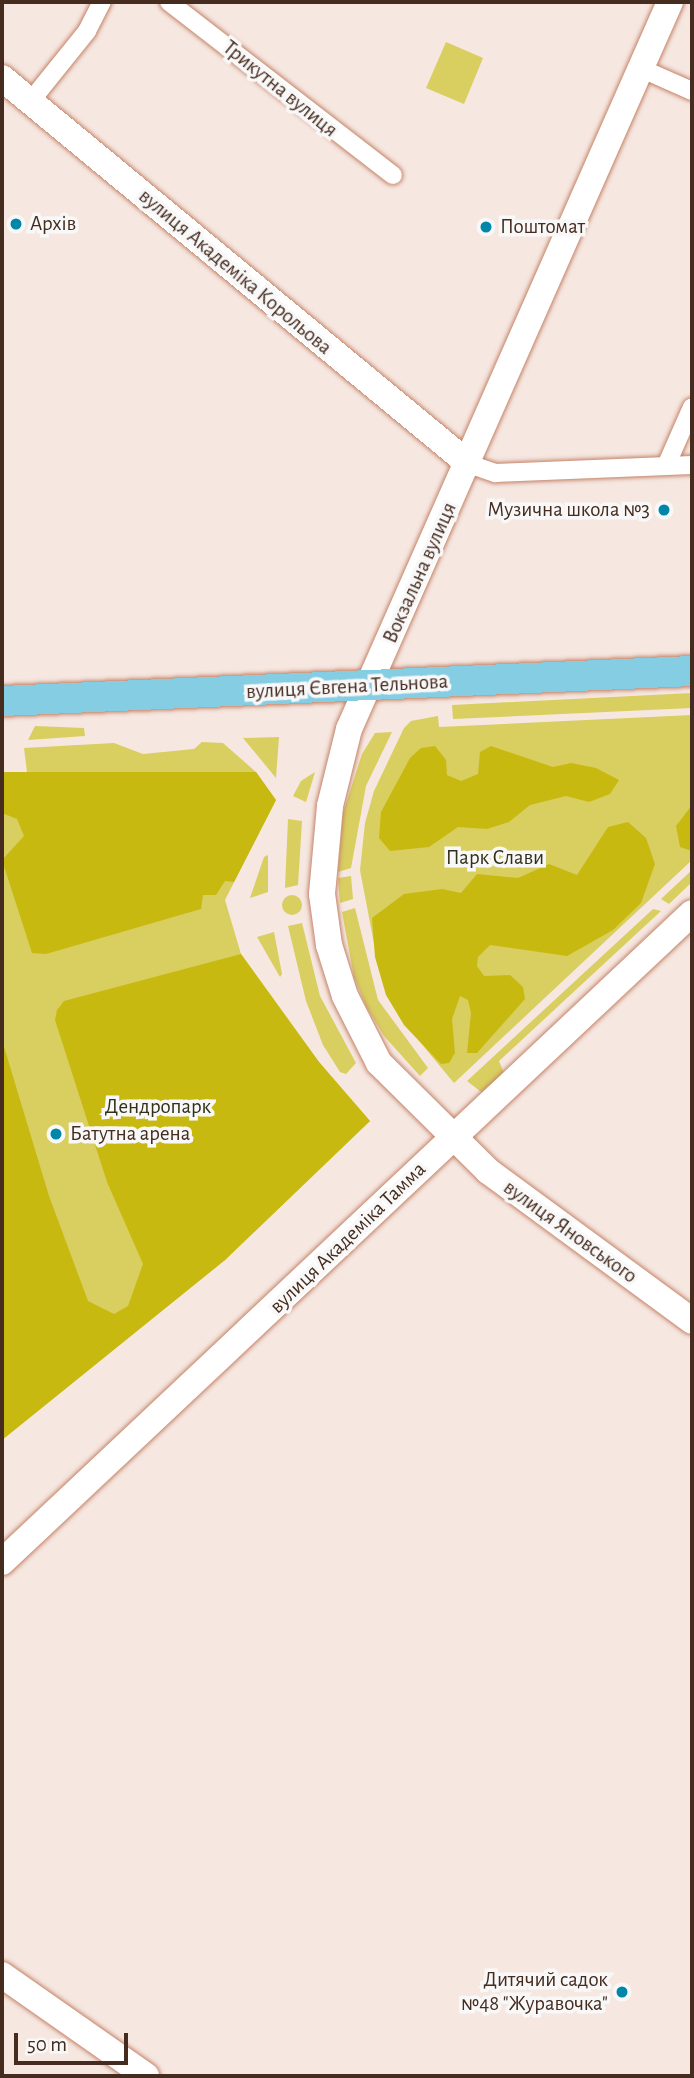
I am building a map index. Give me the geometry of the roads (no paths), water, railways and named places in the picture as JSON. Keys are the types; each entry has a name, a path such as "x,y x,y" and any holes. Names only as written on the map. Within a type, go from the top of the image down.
{"main road":[{"name":"Вокзальна вулиця","path":"452,1138 379,1063 345,996 329,945 322,894 330,806 349,729 469,464 670,2"},
{"name":"вулиця Академіка Корольова","path":"2,78 469,464"},
{"name":"вулиця Євгена Тельнова","path":"2,701 692,671"},
{"name":"вулиця Академіка Тамма","path":"2,1562 692,913"},
{"name":"вулиця Яновського","path":"452,1138 488,1171 692,1321"},
{"path":"2,1975 146,2076"}],"street":[{"path":"30,102 88,31 102,2"},
{"name":"Трикутна вулиця","path":"169,2 393,175"},
{"path":"640,68 692,91"},
{"path":"666,466 692,407"},
{"path":"469,464 495,473 692,465"}],"place":[{"name":"Архів","path":"16,224"},
{"name":"Поштомат","path":"486,227"},
{"name":"Музична школа №3","path":"664,510"},
{"name":"Батутна арена","path":"56,1134"},
{"name":"Дитячий садок №48 \"Журавочка\"","path":"622,1992"}],"park label":[{"name":"Парк Слави","path":"495,858"},
{"name":"Дендропарк","path":"158,1107"}]}
